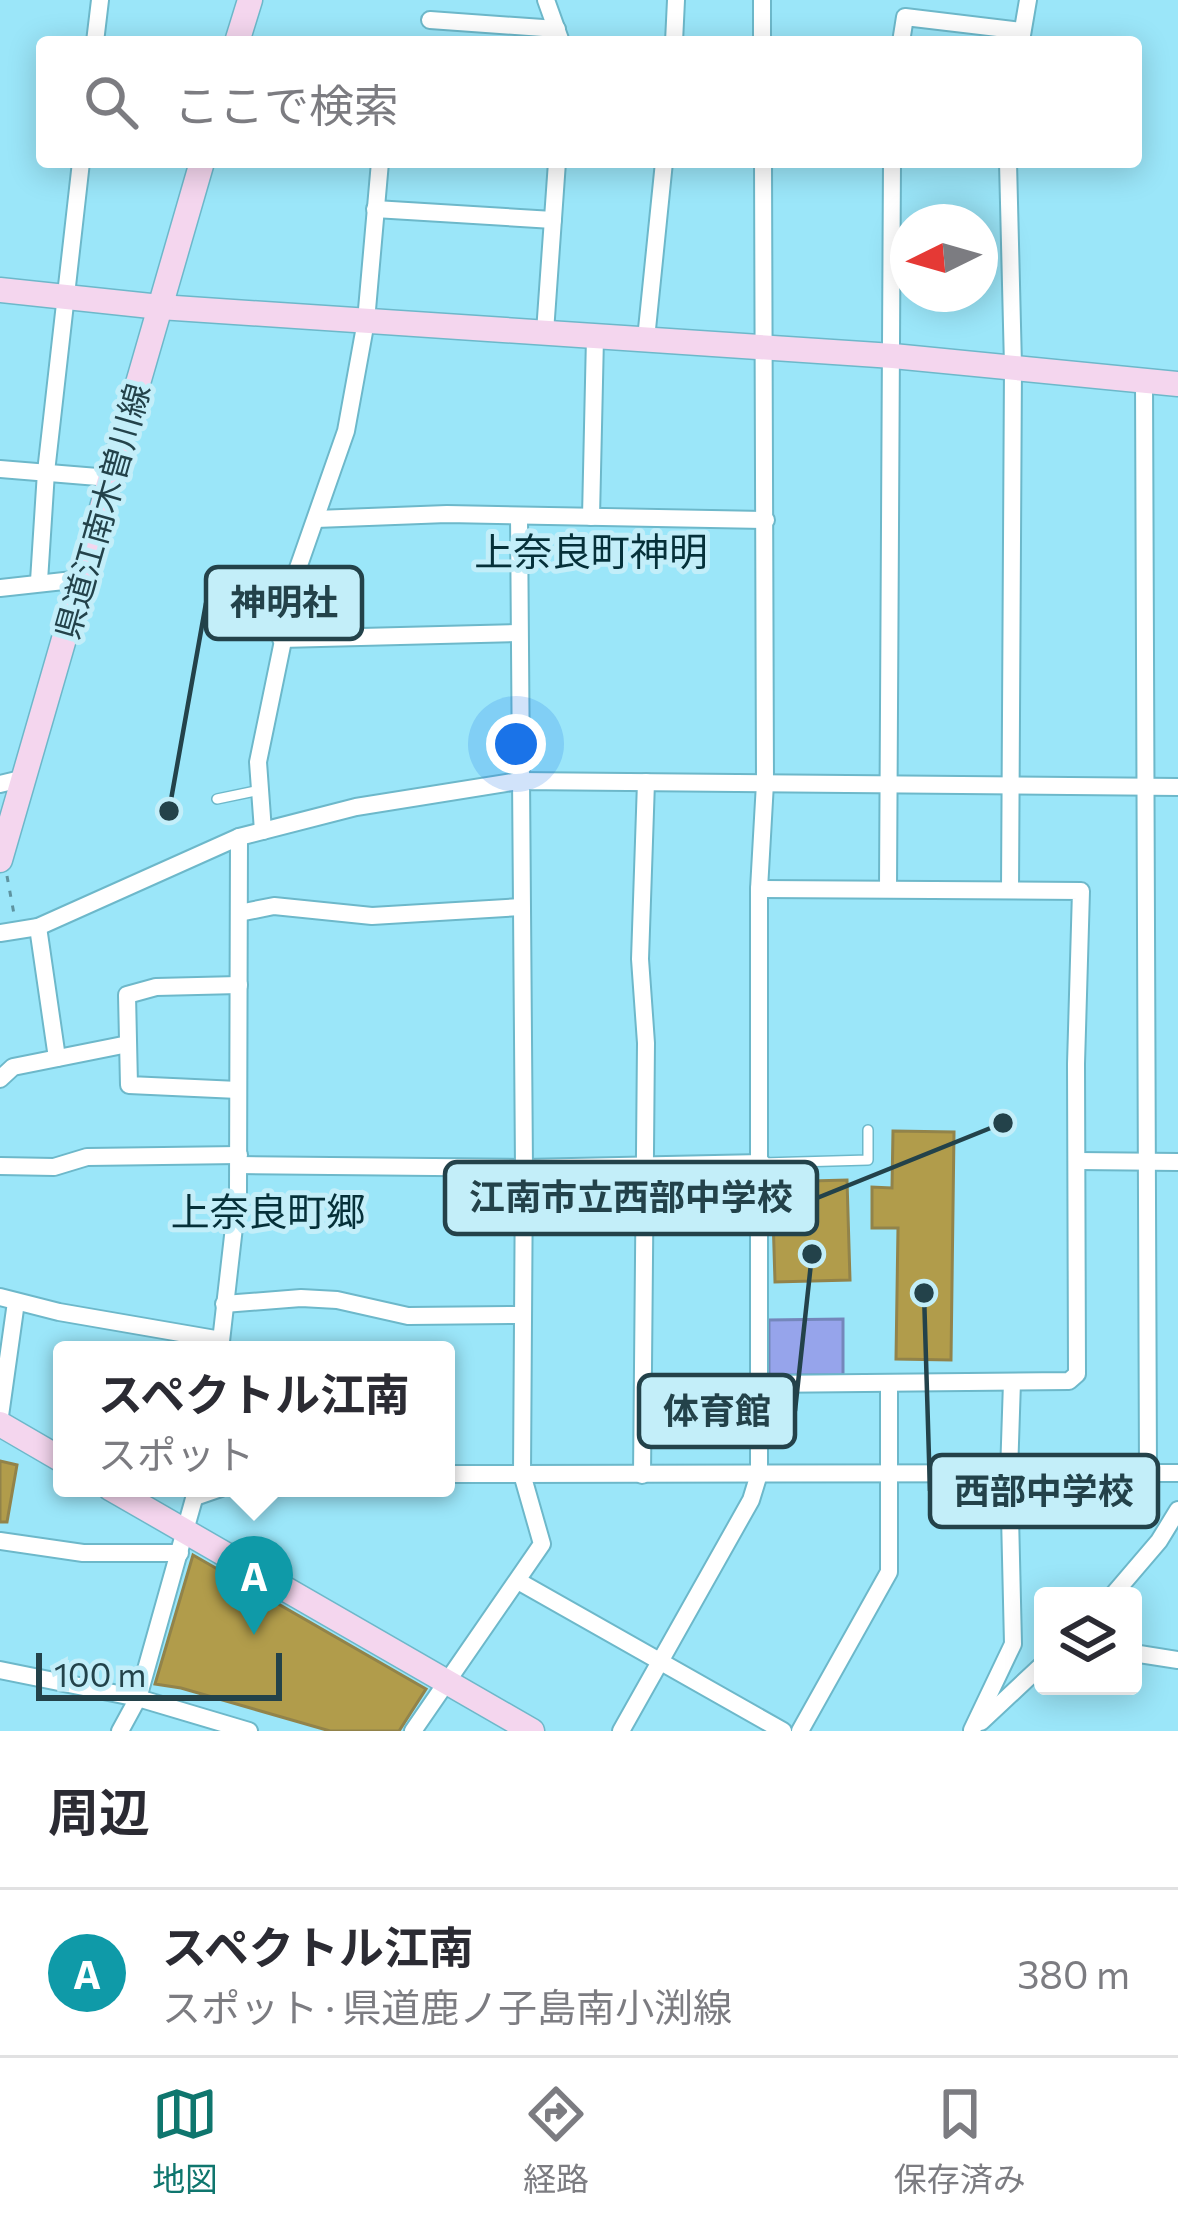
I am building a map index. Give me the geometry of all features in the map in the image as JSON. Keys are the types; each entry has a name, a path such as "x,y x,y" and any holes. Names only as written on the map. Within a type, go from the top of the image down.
{"main road":[{"path":"239,36 250,0"},
{"name":"県道江南木曽川線","path":"3,841 12,781 82,579 200,168"},
{"path":"0,290 160,307 893,356 1178,384"},
{"path":"0,1420 53,1454"},
{"path":"122,1497 184,1542 532,1731"}],"street":[{"path":"96,36 100,0"},
{"path":"430,20 559,36 545,0"},
{"path":"674,36 676,0"},
{"path":"762,0 762,36"},
{"path":"1021,36 1028,0"},
{"path":"902,36 905,17 1015,36"},
{"path":"39,581 46,472 80,168"},
{"path":"263,831 258,762 298,568 346,430 366,321 379,168"},
{"path":"545,332 556,168"},
{"path":"646,339 663,168"},
{"path":"621,1731 751,1500 759,1474 766,520 763,168"},
{"path":"888,889 892,168"},
{"path":"1008,168 1013,366 1010,890"},
{"path":"375,209 553,220"},
{"path":"591,517 595,337"},
{"path":"1144,381 1148,1473"},
{"path":"0,469 110,478"},
{"path":"316,519 447,514 766,520"},
{"path":"412,1731 542,1544 522,1474 519,517"},
{"path":"0,587 82,579"},
{"path":"281,638 519,633"},
{"path":"8,932 38,927 239,837 356,807 518,781 1178,787"},
{"path":"642,1475 646,1043 640,959 646,782"},
{"path":"220,1341 239,1160 239,837"},
{"path":"760,889 1081,891 1077,1375 1069,1381 760,1384"},
{"path":"239,913 274,906 372,916 521,907"},
{"path":"38,927 57,1058"},
{"path":"238,1090 129,1085 127,995 156,987 239,985"},
{"path":"0,1079 13,1067 128,1044"},
{"path":"0,1166 54,1167 87,1156 524,1168 762,1163"},
{"path":"1078,1161 1178,1162"},
{"path":"224,1304 301,1298 337,1300 408,1316 521,1315"},
{"path":"0,1420 8,1299 202,1341"},
{"path":"972,1731 1013,1644 1012,1382"},
{"path":"800,1731 889,1572 890,1385"},
{"path":"455,1474 1178,1473"},
{"path":"120,1731 138,1698 195,1497"},
{"path":"1120,1587 1178,1510"},
{"path":"0,1540 83,1553 184,1542"},
{"path":"518,1580 783,1731"},
{"path":"1142,1654 1178,1660"},
{"path":"0,1670 138,1698 249,1731"},
{"path":"972,1731 1034,1672"}],"lane":[{"path":"217,799 260,790"},
{"path":"762,1163 868,1160 868,1130"}],"path":[{"path":"3,841 8,932"}],"water":[{"path":"843,1319 843,1375 769,1375 769,1320"}],"building":[{"path":"893,1131 954,1132 951,1360 896,1359 898,1228 872,1228 872,1187 892,1188"},
{"path":"847,1180 850,1280 775,1282 772,1182"},
{"path":"0,1461 17,1465 7,1522 0,1522"},
{"path":"193,1555 426,1689 399,1731 330,1731 155,1684"}],"place":[{"name":"神明社","path":"169,811"},
{"name":"江南市立西部中学校","path":"1003,1123"},
{"name":"体育館","path":"812,1254"},
{"name":"西部中学校","path":"924,1293"},
{"name":"スペクトル江南","path":"254,1635"}],"district":[{"name":"上奈良町神明","path":"591,550"},
{"name":"上奈良町郷","path":"268,1210"}]}
